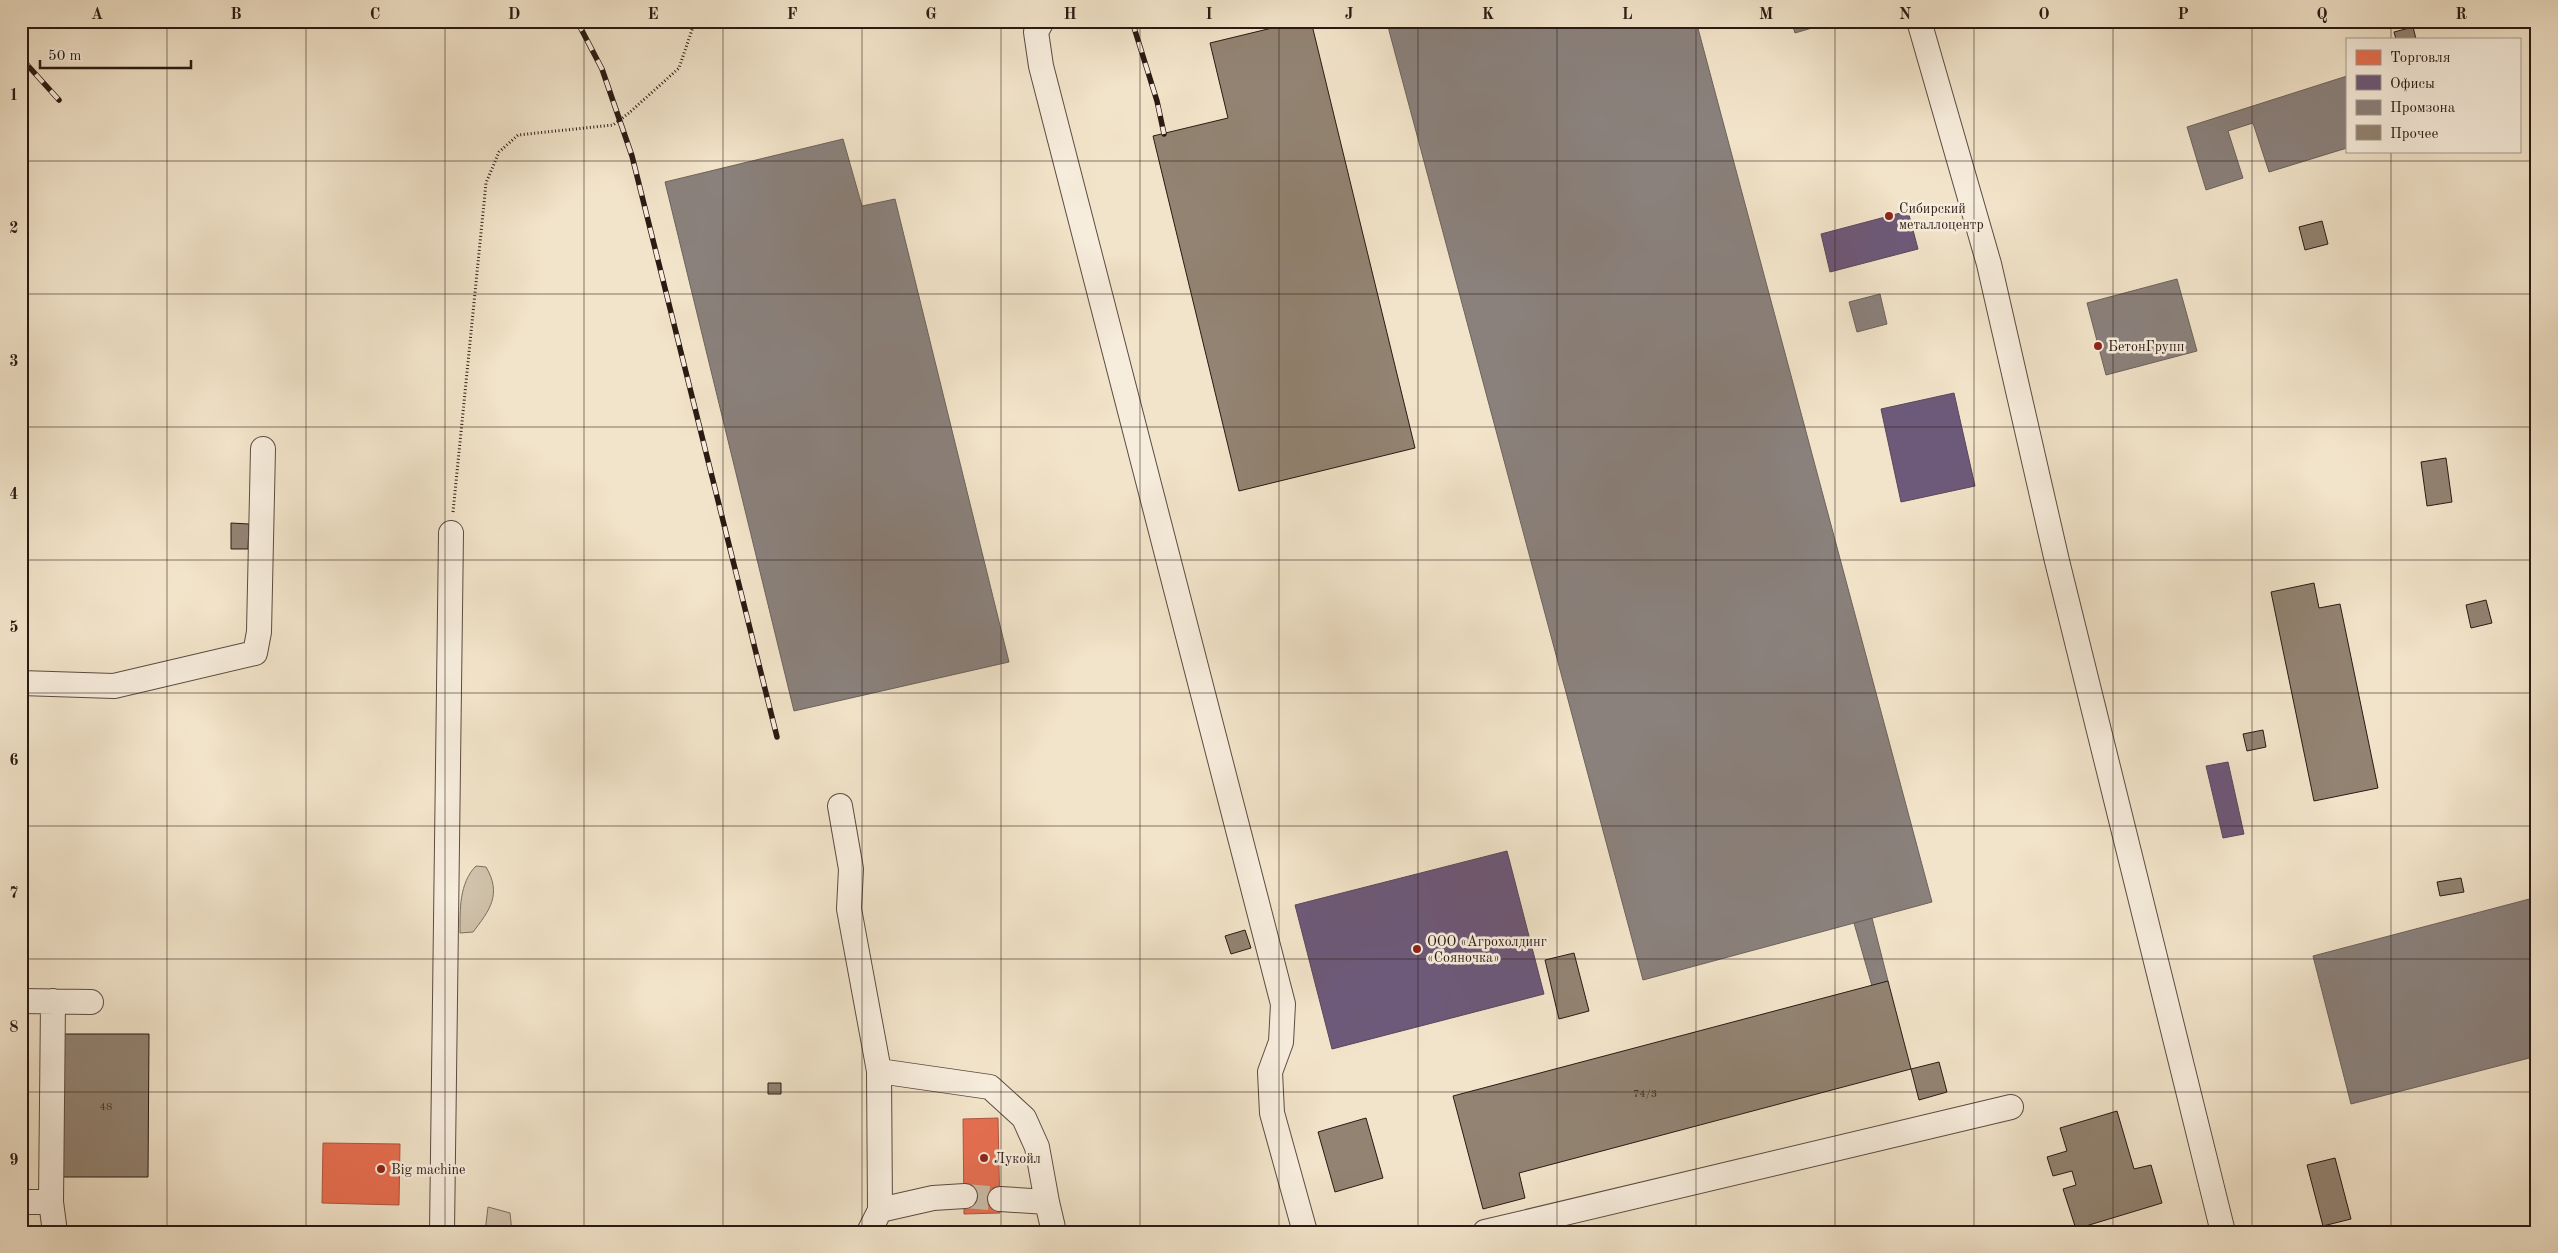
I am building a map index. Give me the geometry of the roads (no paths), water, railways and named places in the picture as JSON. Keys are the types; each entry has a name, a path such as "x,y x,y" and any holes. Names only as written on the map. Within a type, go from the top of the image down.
{"lane":[{"path":"1042,21 1036,32 1041,66 1283,1004 1281,1042 1270,1072 1272,1113 1305,1232"},
{"path":"1919,21 1989,264 2057,561 2223,1232"},
{"path":"21,683 114,686 256,653 259,632 263,449"},
{"path":"442,1232 451,533"},
{"path":"840,806 851,869 849,909 879,1071 880,1210 869,1232"},
{"path":"21,1001 91,1002"},
{"path":"52,1001 51,1202 55,1232"},
{"path":"879,1071 990,1087 1024,1118 1037,1147 1054,1232"},
{"path":"1484,1232 2011,1107"},
{"path":"880,1210 933,1198 965,1196"},
{"path":"1000,1199 1047,1202"},
{"path":"21,1202 51,1202"}],"tunnel":[{"path":"965,1196 1000,1199"}],"railway":[{"path":"577,21 602,69 632,156 777,737"},
{"path":"1132,21 1157,101 1164,134"},
{"path":"21,58 59,100"}],"place":[{"name":"Сибирский металлоцентр","path":"1889,216"},
{"name":"БетонГрупп","path":"2098,346"},
{"name":"ООО «Агрохолдинг «Сояночка»","path":"1417,949"},
{"name":"Лукойл","path":"984,1158"},
{"name":"Big machine","path":"381,1169"}]}
